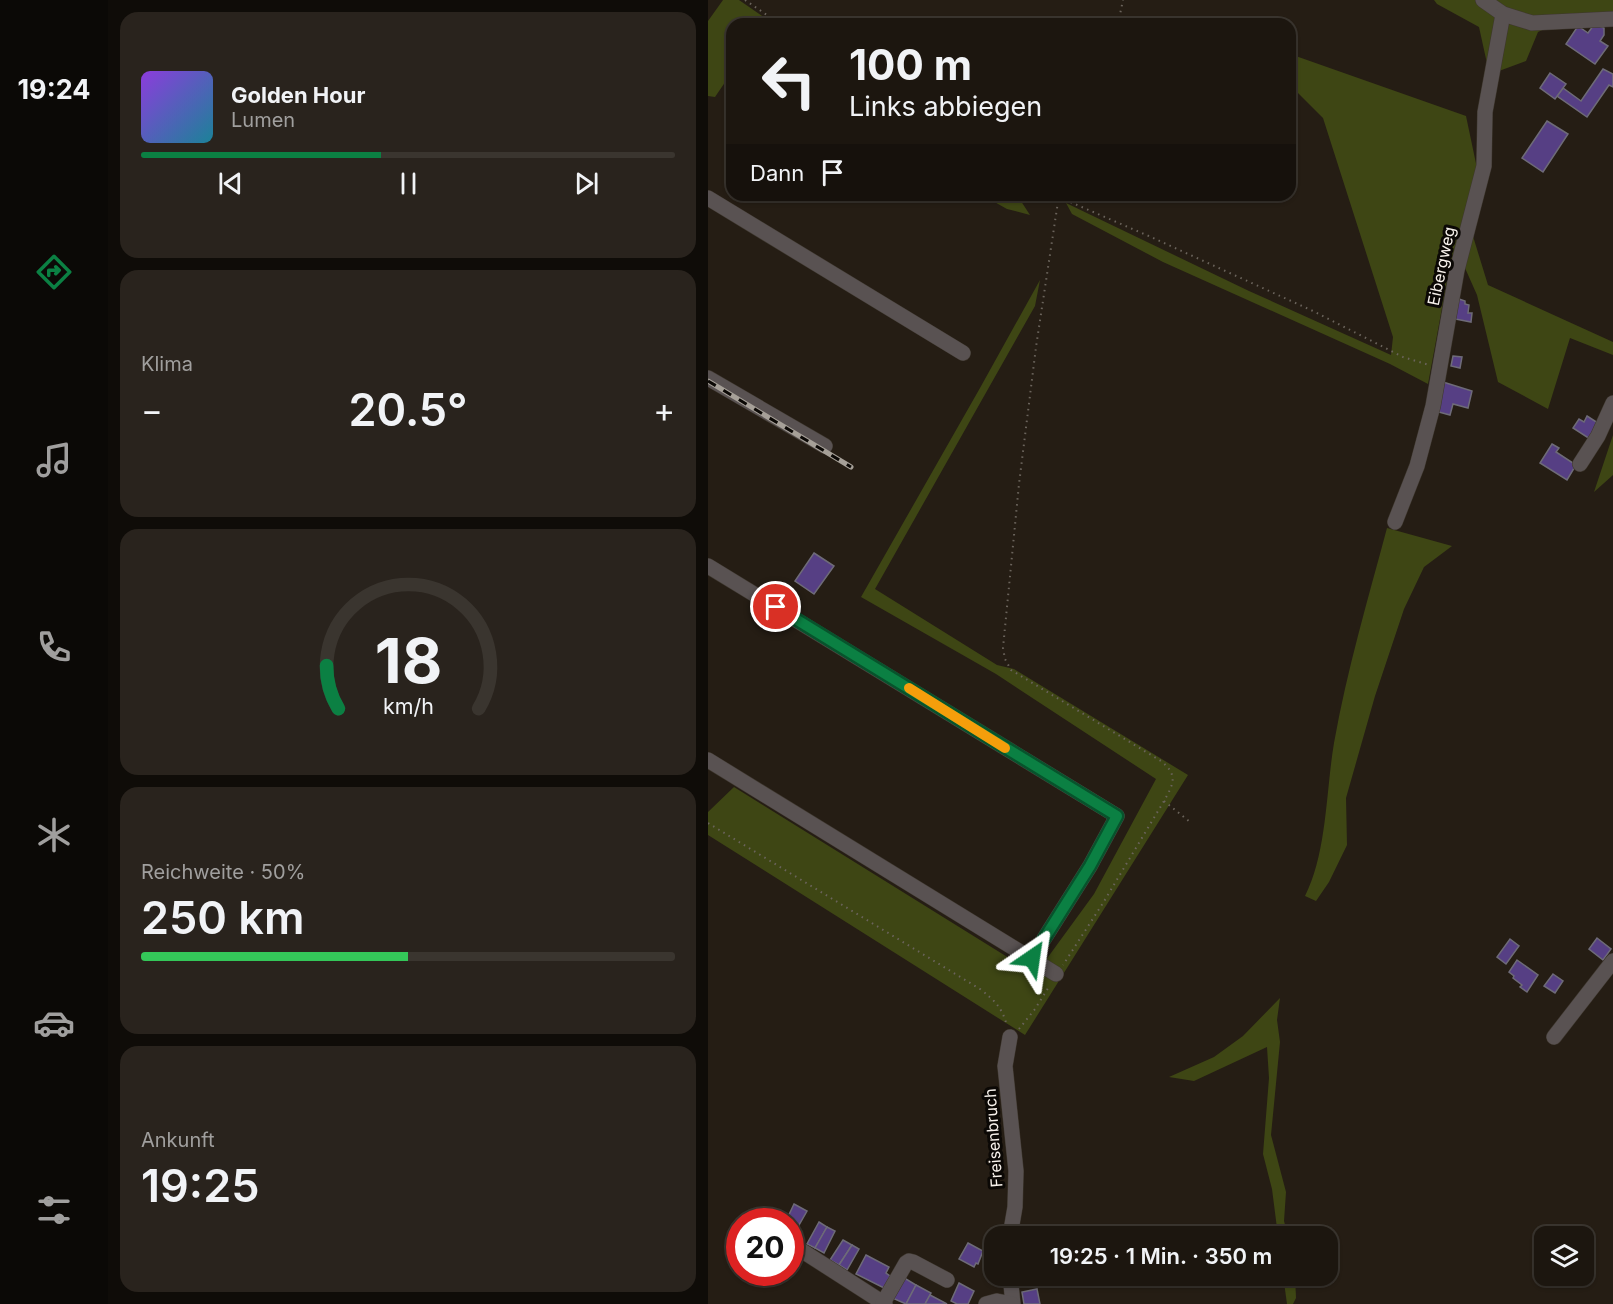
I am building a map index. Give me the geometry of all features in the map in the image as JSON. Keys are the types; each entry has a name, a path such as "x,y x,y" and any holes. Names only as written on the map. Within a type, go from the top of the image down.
{"street":[{"path":"1483,0 1503,14 1532,23 1613,21"},
{"name":"Eibergweg","path":"1395,522 1417,466 1433,406 1457,270 1484,166 1485,112 1503,14"},
{"path":"708,198 963,353"},
{"path":"708,378 825,446"},
{"path":"1580,464 1598,436 1613,403"},
{"path":"708,566 1117,816 1090,866 1032,958"},
{"path":"708,760 1056,974"},
{"path":"1554,1036 1613,961"},
{"name":"Freisenbruch","path":"1010,1037 1005,1066 1016,1171 1012,1226"},
{"path":"804,1252 884,1303 909,1261 947,1280"},
{"path":"986,1304 997,1301 1012,1304 1011,1286"}],"path":[{"path":"745,0 771,18"},
{"path":"1119,18 1123,0"},
{"path":"708,823 980,989 1004,1012 1010,1037 1025,1023 1035,1009 1164,801 1172,783 1173,774 1169,767 1011,670 1005,659 1003,648 1019,484 1036,347 1058,201"},
{"path":"1070,201 1313,311 1403,357 1440,368"},
{"path":"1164,801 1190,822"}],"green space":[{"path":"723,0 739,0 765,18 726,18 726,81 715,97 708,96 708,21"},
{"path":"1434,0 1613,0 1613,22 1560,22 1538,32 1526,61 1499,71 1488,68 1479,27 1437,4"},
{"path":"1296,56 1466,116 1478,173 1449,270 1428,384 1390,364 1163,262 1072,214 1066,203 1249,291 1391,355 1393,337 1323,118 1296,91"},
{"path":"993,201 1021,201 1030,215 1007,209"},
{"path":"1472,233 1488,285 1613,342 1613,355 1570,338 1548,409 1498,382 1477,295 1465,268"},
{"path":"1040,280 1035,306 875,589 997,665 1014,669 1188,775 1025,1035 708,835 708,812 734,787 1017,963 1032,979 1094,894 1156,779 996,674 861,597"},
{"path":"1613,435 1613,475 1594,492"},
{"path":"1387,528 1452,546 1424,567 1404,609 1375,696 1346,798 1347,845 1329,882 1316,901 1305,896 1318,861 1322,841 1331,761 1339,716"},
{"path":"1280,998 1277,1020 1280,1042 1271,1135 1286,1192 1285,1226 1277,1226 1272,1189 1263,1154 1269,1078 1267,1047 1194,1081 1169,1077 1214,1057 1243,1036"},
{"path":"1285,1286 1295,1286 1296,1298 1293,1304 1287,1304"}],"building":[{"path":"1578,26 1588,33 1593,26 1604,28 1604,35 1600,41 1608,46 1595,64 1566,44"},
{"path":"1603,69 1613,74 1613,87 1609,85 1587,117 1557,96 1563,88 1581,101"},
{"path":"1550,73 1566,84 1555,99 1540,88"},
{"path":"1547,121 1568,134 1543,172 1522,158"},
{"path":"1459,299 1469,305 1468,313 1472,313 1471,322 1455,319"},
{"path":"1453,356 1462,357 1460,368 1451,366"},
{"path":"1443,382 1472,391 1468,408 1453,404 1450,415 1435,411"},
{"path":"1587,416 1601,425 1590,439 1573,428 1579,419 1584,422"},
{"path":"1552,444 1559,448 1556,452 1576,465 1567,480 1540,463"},
{"path":"814,553 834,566 814,594 795,581"},
{"path":"1597,938 1611,949 1603,960 1589,949"},
{"path":"1510,939 1519,946 1506,964 1497,957"},
{"path":"1517,960 1538,975 1527,992 1520,987 1522,985 1509,972"},
{"path":"1553,974 1563,981 1555,993 1544,986"},
{"path":"819,1222 827,1227 815,1248 807,1244"},
{"path":"827,1227 835,1231 824,1253 815,1248"},
{"path":"843,1240 852,1245 839,1265 830,1260"},
{"path":"968,1243 983,1251 978,1264 976,1263 974,1267 959,1259"},
{"path":"852,1245 859,1249 847,1270 839,1265"},
{"path":"866,1255 889,1267 886,1273 890,1276 884,1288 856,1274"},
{"path":"901,1276 916,1285 906,1304 890,1297"},
{"path":"959,1283 974,1291 968,1304 957,1304 951,1301"},
{"path":"916,1285 931,1293 925,1304 906,1304"},
{"path":"1037,1289 1040,1304 1024,1304 1022,1292"},
{"path":"930,1295 947,1304 925,1304"}],"railway":[{"path":"708,381 851,467"}],"slow traffic":[{"path":"909,688 1005,748"}],"route":[{"path":"776,607 1117,816 1090,866 1032,958"}]}
